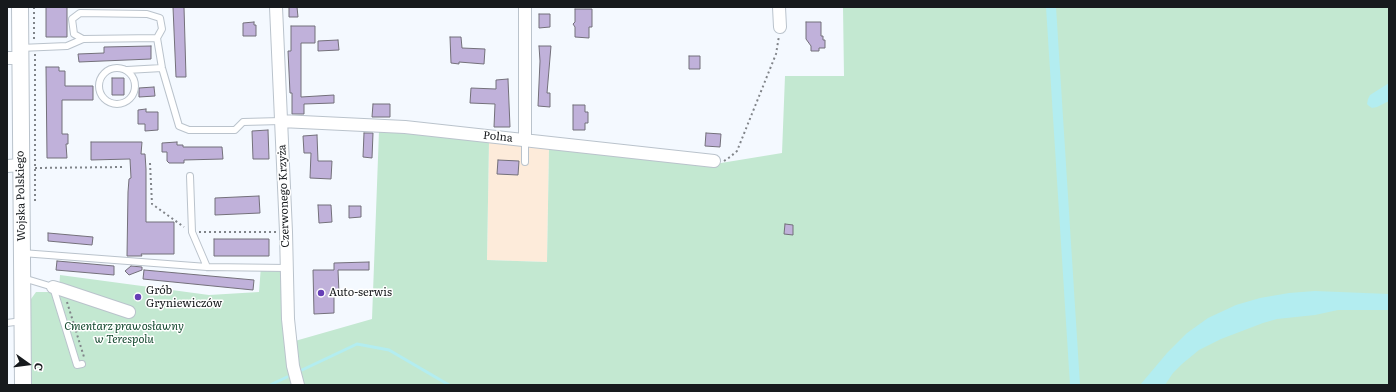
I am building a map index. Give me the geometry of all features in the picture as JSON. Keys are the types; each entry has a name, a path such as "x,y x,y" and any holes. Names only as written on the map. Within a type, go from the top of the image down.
{"street":[{"name":"Wojska Polskiego","path":"20,7 16,55 21,166 23,278 14,322 22,385"},
{"name":"Czerwonego Krzyża","path":"276,7 286,232 288,319 293,366 298,385"},
{"path":"525,7 526,140"},
{"path":"779,7 780,27"},
{"name":"Polna","path":"281,121 405,127 714,162"},
{"path":"58,288 129,312"}],"lane":[{"path":"83,39 74,34 72,19 80,12 147,14 160,18 162,29 158,38 162,68 179,126 189,130 235,130 243,122 281,121"},
{"path":"16,55 67,46 83,39 158,38"},
{"path":"127,70 136,84 135,92 131,99 125,103 118,105 111,104 100,95 99,82 102,76 112,68 127,70 162,68"},
{"path":"525,162 526,140"},
{"path":"190,176 192,232 207,267"},
{"path":"22,253 207,267 287,268"},
{"path":"23,278 58,288 77,365 82,364"}],"path":[{"path":"714,162 724,161 737,151 776,54 780,27"},
{"path":"150,163 152,204 192,232 286,232"},
{"path":"21,166 125,167"},
{"path":"58,288 86,363 82,364"}],"shaded area":[{"path":"489,141 549,148 547,262 487,260"}],"green space":[{"name":"Cmentarz prawosławny w Terespolu","path":"843,7 1389,7 1389,385 31,385 31,299 36,292 59,292 60,275 209,295 259,292 261,266 283,268 288,343 372,319 379,131 489,141 487,260 547,262 549,148 715,164 782,153 785,76 844,76"},
{"path":"7,180 8,180 7,385"}],"water":[{"path":"1046,7 1056,7 1080,385 1070,385"},
{"path":"1389,83 1389,101 1377,107 1372,108 1369,106 1367,104 1370,95"},
{"path":"1315,291 1389,294 1389,310 1338,310 1315,315 1277,319 1263,323 1221,339 1199,350 1173,373 1165,385 1140,385 1167,353 1187,333 1208,318 1236,305 1260,298 1289,293"}],"building":[{"path":"46,7 67,7 67,37 46,37"},
{"path":"173,7 184,7 186,77 176,77"},
{"path":"289,7 297,7 298,17 289,17"},
{"path":"575,9 592,9 592,27 589,27 589,38 575,37 575,27 573,24 575,22"},
{"path":"539,14 550,14 550,27 539,28"},
{"path":"254,22 254,25 256,25 256,36 243,36 243,23"},
{"path":"806,22 821,22 821,36 823,36 823,40 825,40 825,48 819,48 819,51 811,51 811,46 806,39"},
{"path":"291,26 315,26 315,43 301,43 301,97 334,95 334,103 304,104 304,114 292,114 292,93 290,93 288,51 291,51"},
{"path":"450,37 461,37 462,48 485,49 484,64 459,62 459,64 451,63"},
{"path":"338,40 339,50 318,51 318,41"},
{"path":"151,46 151,59 79,62 78,54 104,53 104,47"},
{"path":"539,46 551,46 547,93 550,93 550,107 538,106 540,61"},
{"path":"689,56 700,56 700,69 689,69"},
{"path":"46,67 59,67 59,71 65,71 65,86 93,86 93,100 62,100 62,134 68,134 68,144 66,144 67,158 47,158"},
{"path":"112,78 124,78 124,95 112,95"},
{"path":"508,79 510,127 494,127 495,104 470,103 471,88 496,89 496,80"},
{"path":"154,87 155,96 139,97 139,88"},
{"path":"373,104 390,104 390,117 372,117"},
{"path":"573,105 585,105 585,112 588,112 588,123 585,123 585,130 573,130"},
{"path":"146,109 146,112 158,112 158,130 145,131 145,124 138,124 138,110"},
{"path":"268,130 269,159 253,159 252,131"},
{"path":"364,133 373,133 372,158 363,157"},
{"path":"706,133 721,134 720,147 705,146"},
{"path":"317,135 318,161 332,161 331,179 310,178 311,153 304,153 303,136"},
{"path":"91,142 142,142 141,154 145,154 146,169 146,222 174,222 174,254 141,254 142,256 127,256 128,192 129,179 131,178 130,159 91,160"},
{"path":"177,142 177,145 183,145 183,147 222,147 223,159 184,160 184,163 169,163 167,161 167,152 162,152 162,143"},
{"path":"498,160 519,161 518,175 497,174"},
{"path":"259,196 260,213 215,215 215,198"},
{"path":"318,205 331,205 332,222 319,223"},
{"path":"349,206 361,206 361,217 349,218"},
{"path":"785,224 793,225 793,235 784,234"},
{"path":"48,233 93,237 92,245 48,241"},
{"path":"214,239 269,239 269,256 214,256"},
{"path":"57,261 114,266 114,275 56,270"},
{"path":"369,262 369,270 338,270 339,293 334,293 334,313 314,314 313,270 334,270 334,263"},
{"path":"131,266 142,267 142,270 129,275 125,271"},
{"path":"144,270 254,280 253,290 143,279"}],"waterway":[{"path":"302,370 357,344 389,350 449,385"},
{"path":"270,385 287,377"}],"place":[{"name":"Auto-serwis","path":"321,293"},
{"name":"Grób Gryniewiczów","path":"138,297"}]}
